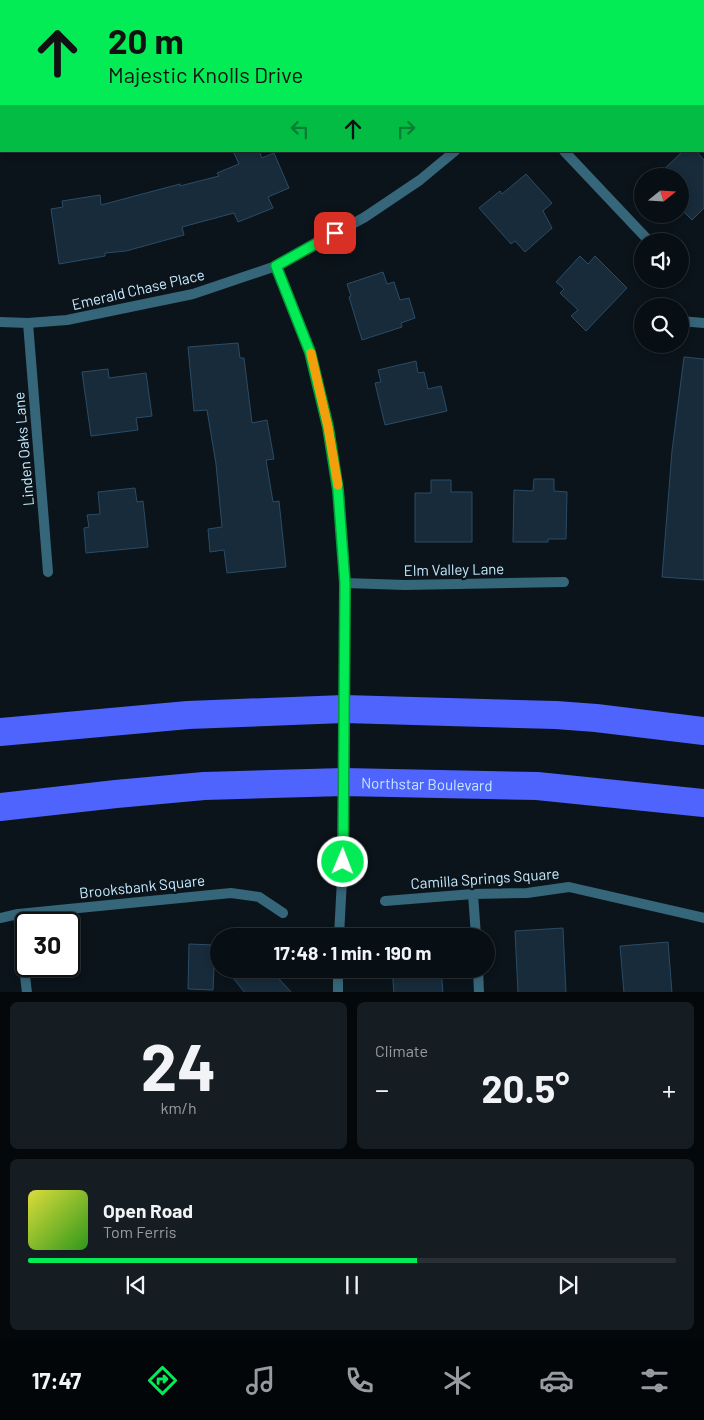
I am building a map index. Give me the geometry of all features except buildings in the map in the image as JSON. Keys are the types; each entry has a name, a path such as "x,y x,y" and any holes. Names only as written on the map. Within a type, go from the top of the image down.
{"main road":[{"path":"0,732 188,715 344,709 556,715 704,731"},
{"name":"Northstar Boulevard","path":"0,807 204,786 344,782 537,786 704,803"}],"street":[{"name":"Emerald Chase Place","path":"0,322 28,323 67,320 184,296 276,266 365,217 420,180 454,152"},
{"path":"565,152 641,233"},
{"path":"276,266 310,352 328,427 338,490 345,583 344,782 340,928"},
{"path":"689,322 704,323"},
{"name":"Linden Oaks Lane","path":"28,323 48,572"},
{"name":"Elm Valley Lane","path":"345,583 405,585 564,582"},
{"name":"Camilla Springs Square","path":"385,900 473,894 527,893 568,887 704,918"},
{"name":"Brooksbank Square","path":"37,912 231,892 259,898 282,913"},
{"path":"473,894 475,928"},
{"name":"Brooksbank Square","path":"0,918 15,915"},
{"path":"25,977 27,992"},
{"path":"338,978 338,992"},
{"path":"478,978 479,992"}],"slow traffic":[{"path":"311,353 328,427 338,485"}],"route":[{"path":"335,233 276,266 310,352 328,427 338,490 345,583 343,862"}]}
